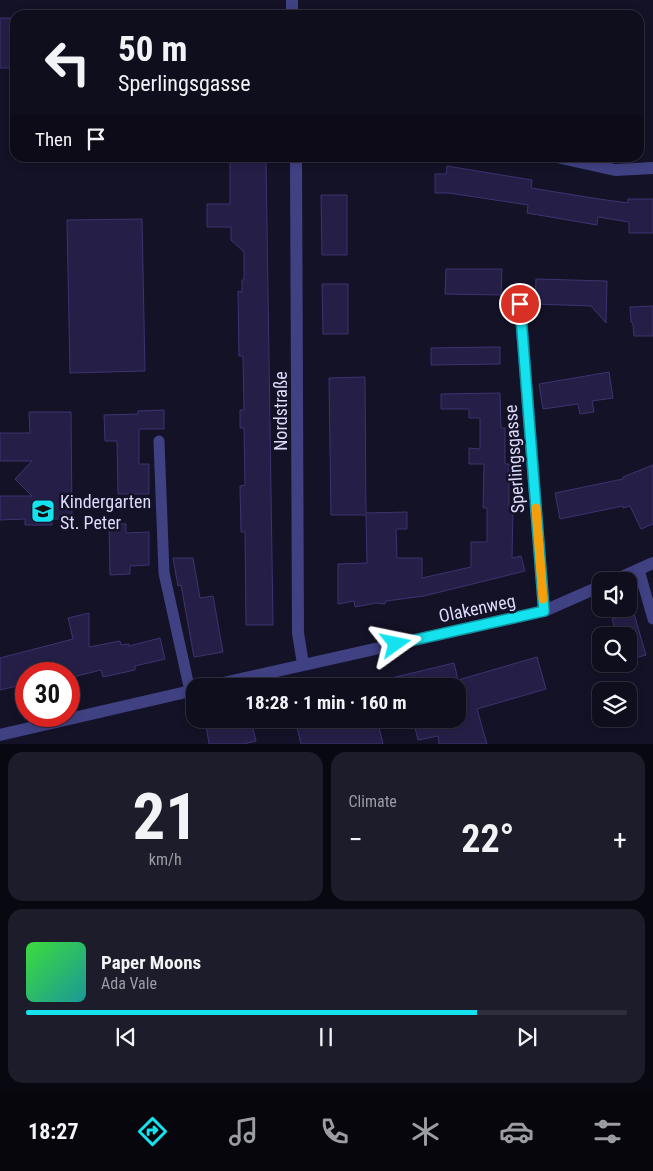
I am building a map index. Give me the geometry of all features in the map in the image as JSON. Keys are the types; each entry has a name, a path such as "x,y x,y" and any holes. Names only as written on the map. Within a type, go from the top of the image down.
{"street":[{"name":"Nordstraße","path":"296,162 298,633 303,664"},
{"path":"579,162 615,170 653,168"},
{"name":"Sperlingsgasse","path":"520,304 544,611"},
{"path":"634,572 653,563"},
{"name":"Olakenweg","path":"244,678 544,611 592,590"},
{"path":"0,735 186,692"}],"lane":[{"path":"159,441 164,573 190,678"},
{"path":"639,570 653,619"}],"building":[{"path":"0,18 10,18 10,68 0,68"},
{"path":"230,162 266,162 273,625 246,625 245,532 241,532 240,486 245,485 244,428 240,428 240,410 244,410 243,356 239,356 238,291 242,292 242,280 244,280 244,252 231,240 231,227 207,227 207,204 230,204"},
{"path":"447,166 532,180 531,188 599,199 628,203 628,199 653,199 653,233 629,233 629,222 598,217 597,225 527,213 528,205 449,193 435,193 435,174 446,174"},
{"path":"321,195 347,195 347,255 322,255"},
{"path":"142,219 145,371 70,373 67,220"},
{"path":"446,269 502,269 501,295 445,294"},
{"path":"536,279 607,281 606,323 591,306 535,304"},
{"path":"322,284 348,284 348,334 323,334"},
{"path":"653,306 653,336 634,336 630,307"},
{"path":"500,347 500,364 431,365 431,348"},
{"path":"609,372 613,398 592,401 594,412 580,414 578,404 543,409 539,384"},
{"path":"365,377 366,513 407,512 407,529 396,529 397,558 422,558 422,578 471,567 471,542 487,542 487,508 483,508 484,464 469,464 469,448 480,449 480,418 469,418 469,409 441,409 441,394 500,393 501,428 505,428 505,464 509,464 509,509 513,509 512,558 521,556 525,571 424,596 386,601 385,604 376,603 355,607 354,601 338,604 338,564 367,563 366,515 331,515 329,378"},
{"path":"164,410 164,429 139,429 139,464 149,464 149,494 118,494 117,441 105,441 104,415 138,414 138,411"},
{"path":"29,412 71,412 72,519 52,519 52,525 25,525 25,519 0,520 0,496 32,496 15,479 32,461 0,461 0,433 30,433"},
{"path":"653,465 653,524 641,529 630,506 560,519 555,493 623,479 623,477"},
{"path":"109,524 126,524 126,533 149,532 149,565 130,566 130,574 110,575"},
{"path":"173,558 193,558 200,598 213,596 223,652 194,657 181,585 178,586"},
{"path":"89,613 89,647 120,641 121,645 129,644 129,646 160,638 165,659 135,666 135,670 103,677 101,670 80,675 80,662 15,662 15,687 0,690 0,658 73,639 68,618"},
{"path":"635,617 646,655 637,658 637,627 614,627 612,619"},
{"path":"537,657 546,689 477,709 487,744 439,744 438,736 418,740 415,728 466,728 465,678"},
{"path":"454,663 458,678 391,678"},
{"path":"206,728 253,728 256,741 244,744 209,744"},
{"path":"297,728 379,728 383,744 301,744"}],"slow traffic":[{"path":"536,508 543,599"}],"place":[{"name":"Kindergarten St. Peter","path":"43,511"}],"route":[{"path":"396,644 544,611 520,304"}]}
